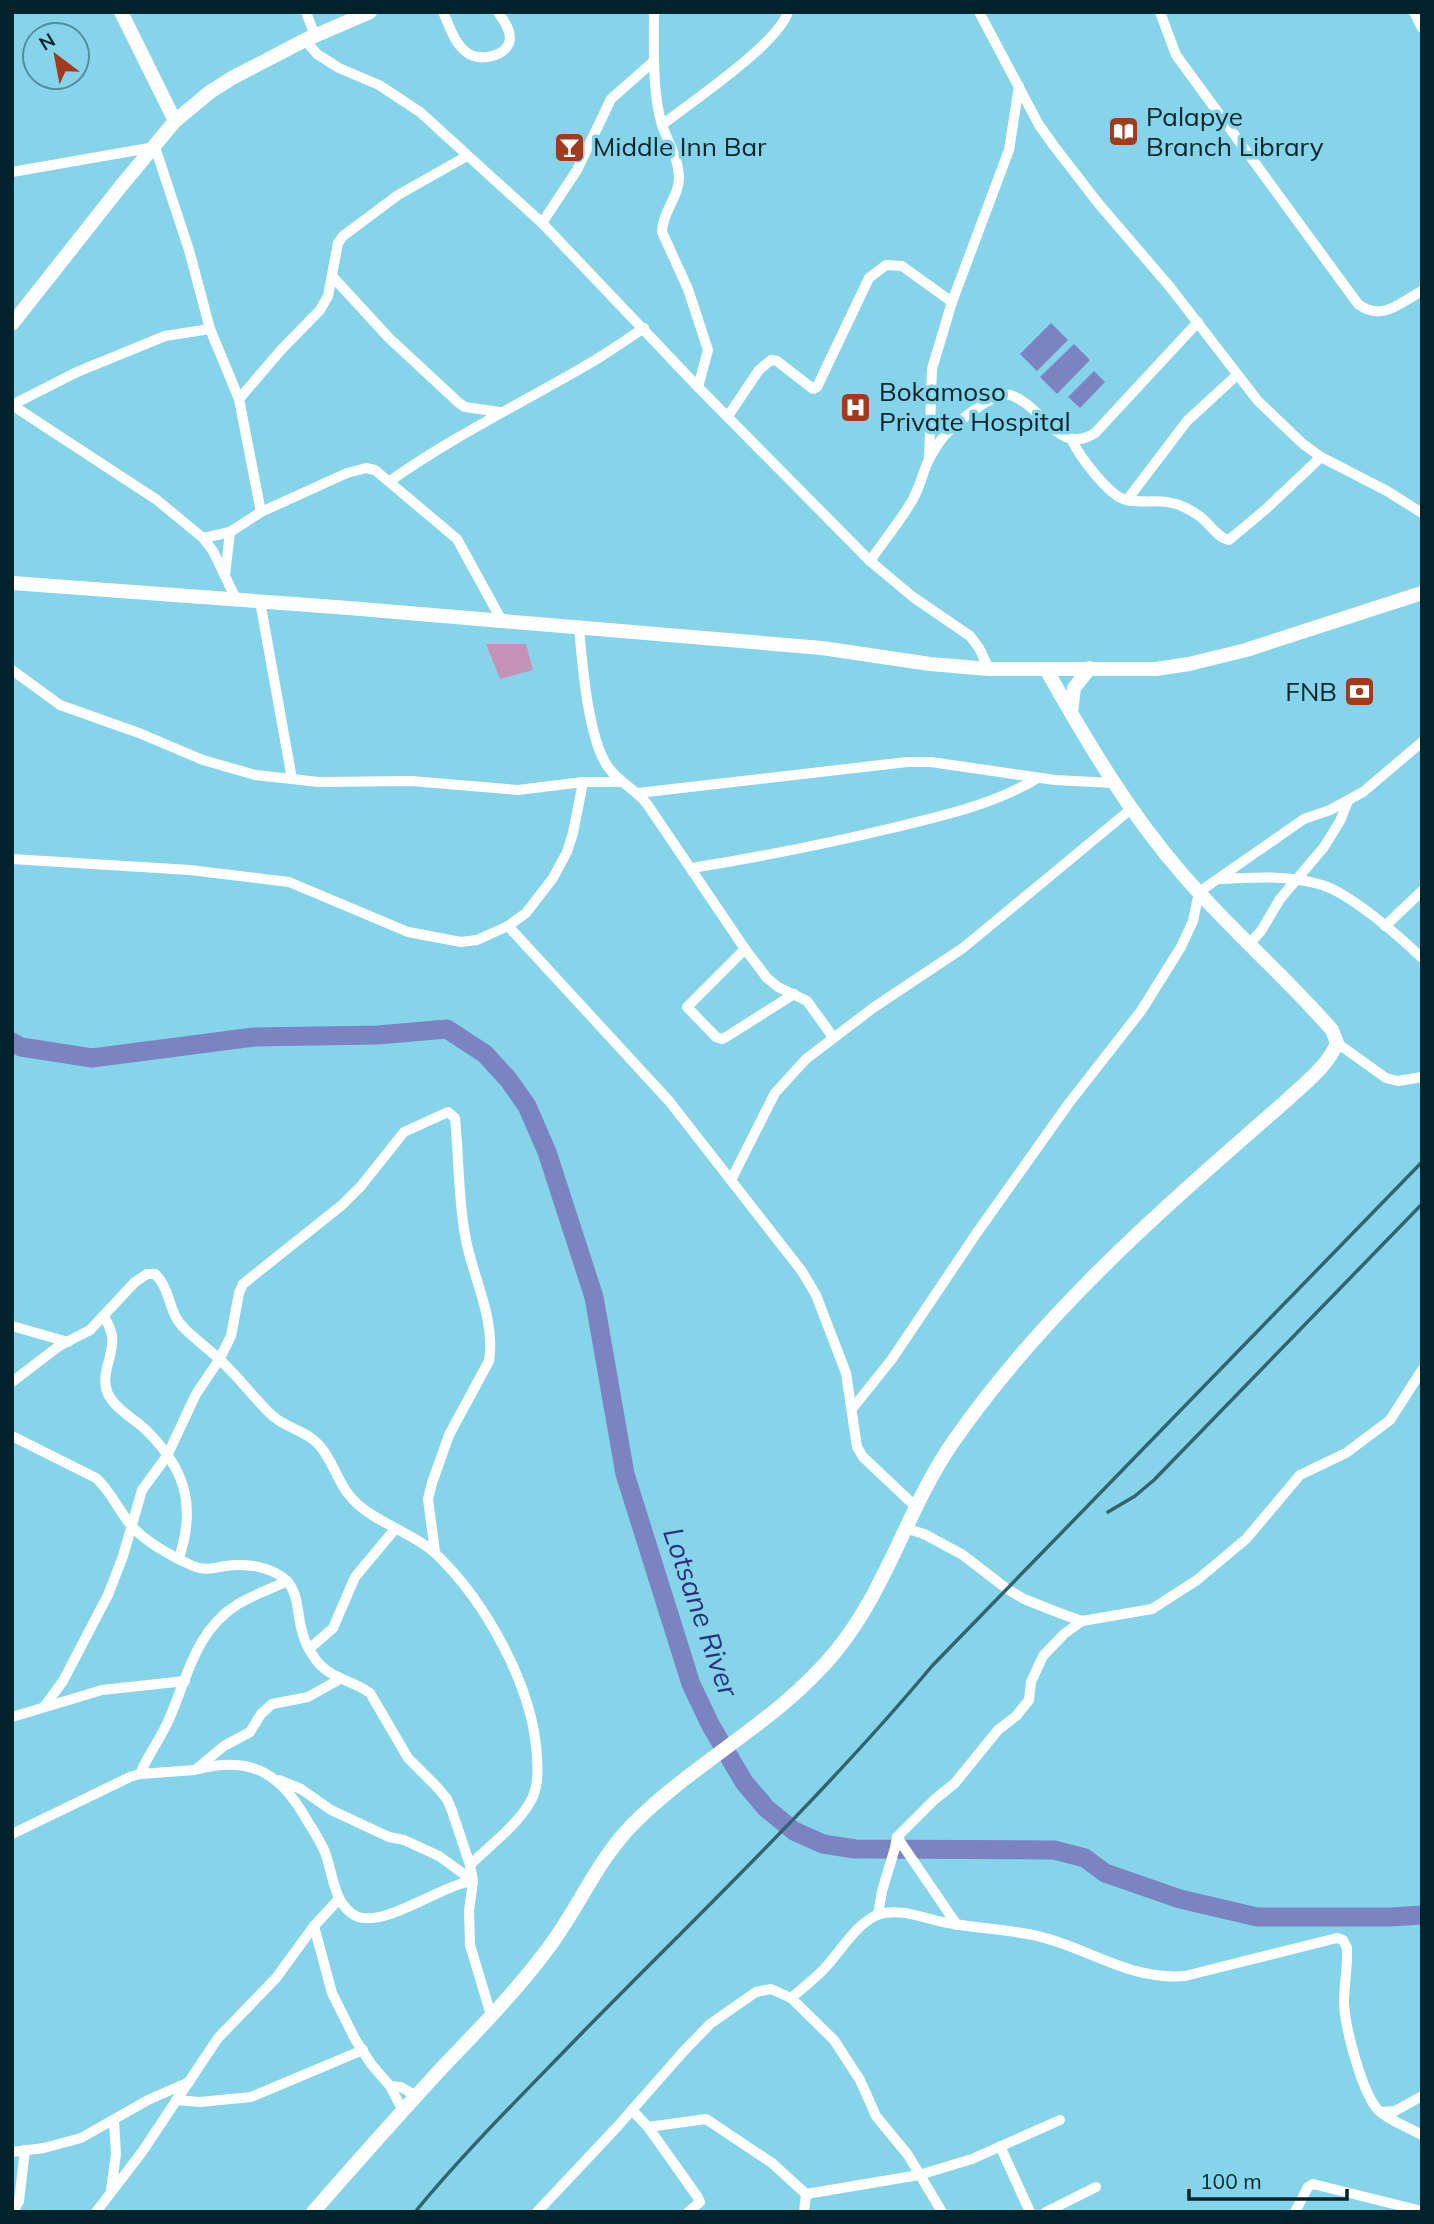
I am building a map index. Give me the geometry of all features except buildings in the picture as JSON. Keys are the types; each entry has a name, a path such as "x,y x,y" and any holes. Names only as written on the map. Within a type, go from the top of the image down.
{"street":[{"path":"121,12 175,121"},
{"path":"306,12 310,38 317,54 410,104 542,223 698,387 870,561 913,597 970,636 989,669"},
{"path":"12,324 175,121 221,85 310,38 370,12"},
{"path":"443,12 462,49 473,57 482,57 498,54 506,48 510,40 509,32 498,12"},
{"path":"654,12 654,61 662,125 677,156 679,186 662,223 662,232 688,289 708,350 698,387"},
{"path":"662,125 758,50 778,31 788,12"},
{"path":"979,12 1054,146 1198,322 1258,401 1292,435 1321,457 1387,491 1422,513"},
{"path":"1160,12 1161,20 1181,63 1358,304 1370,313 1383,312 1422,291"},
{"path":"1414,12 1422,28"},
{"path":"542,223 577,170 611,99 654,61"},
{"path":"929,459 932,369 952,302 1009,150 1020,86"},
{"path":"12,172 155,147"},
{"path":"155,147 189,250 210,329 239,399 261,512"},
{"path":"239,399 320,310 328,296 338,243 351,228 398,195 467,156"},
{"path":"728,416 759,370 771,360 777,361 807,385 817,387 869,278 886,265 902,266 952,302"},
{"path":"332,276 389,338 459,403 465,407 501,412"},
{"path":"870,561 912,501 929,459 946,434 996,395 1008,394 1025,403 1063,435 1072,440 1083,440 1095,433 1198,322"},
{"path":"390,481 413,464 501,412 588,365 644,328"},
{"path":"210,329 165,336 77,372 12,405 157,500 203,538 213,551 236,599"},
{"path":"1127,500 1188,421 1237,375"},
{"path":"1072,440 1087,465 1118,497 1176,503 1202,518 1222,538 1229,540 1321,457"},
{"path":"203,538 230,532 261,512 357,470 375,470 457,539 502,621"},
{"path":"225,575 230,532"},
{"path":"12,583 822,648 930,664 989,669 1156,669 1189,664 1245,650 1422,593"},
{"path":"260,601 292,779"},
{"path":"579,628 583,668 596,739 606,765 621,782 638,793 767,978 778,987 807,1001 833,1037"},
{"path":"1071,714 1074,688 1090,668"},
{"path":"1046,669 1112,783 1131,809 1199,892 1332,1030 1337,1043 1386,1078 1398,1081 1422,1077"},
{"path":"12,670 60,705 139,733 203,760 255,775 352,782 411,781 518,790 583,782 621,782"},
{"path":"852,1409 892,1359 1061,1114 1141,1011 1181,947 1193,921 1199,892 1304,819 1330,810 1363,792 1422,742"},
{"path":"638,793 907,762 931,762 1038,778 1112,783"},
{"path":"692,868 764,857 955,813 1006,795 1038,778"},
{"path":"12,859 190,870 289,882 408,932 461,942 477,940 508,926 526,913 553,878 567,852 583,782"},
{"path":"1249,944 1261,931 1280,899 1324,847 1340,821 1348,801"},
{"path":"731,1180 775,1093 806,1059 833,1037 963,948 1131,809"},
{"path":"1218,879 1298,880 1324,885 1385,926 1422,958"},
{"path":"1385,926 1422,891"},
{"path":"508,926 669,1101 801,1270 816,1295 846,1373 857,1447 863,1457 916,1507"},
{"path":"745,949 687,1007 716,1037 726,1037 794,994"},
{"path":"313,2212 522,1982 572,1915 617,1842 654,1805 793,1698 841,1646 865,1608 916,1507 956,1438 1001,1377 1054,1316 1130,1238 1312,1077 1334,1051 1337,1043"},
{"path":"44,1707 63,1682 102,1606 123,1556 142,1490 167,1456 196,1394 219,1360 231,1336 243,1284 342,1205 361,1186 404,1132 448,1112 455,1118 458,1182 465,1238 491,1331 491,1352 489,1361 449,1435 432,1483 428,1499 435,1552"},
{"path":"12,1382 40,1360 90,1330 135,1282 147,1274 155,1274 167,1289 175,1318 274,1416 317,1442 349,1496 395,1529 435,1552 493,1626 532,1714 536,1740 536,1788 530,1804 470,1865"},
{"path":"104,1316 112,1340 105,1383 109,1395 148,1432 178,1470 185,1488 188,1504 186,1535 179,1558"},
{"path":"12,1326 68,1342"},
{"path":"878,1914 897,1837 955,1783 998,1730 1016,1716 1029,1700 1031,1682 1043,1657 1064,1634 1082,1621 1152,1609 1197,1580 1246,1539 1300,1475 1346,1453 1390,1420 1422,1370"},
{"path":"12,1436 96,1478 104,1485 131,1526 150,1544 194,1567 210,1570 243,1565 268,1569 287,1581 295,1595 302,1632 309,1649 325,1670 370,1693 408,1758 447,1799 470,1865 473,1881 469,1910 470,1945 491,2015"},
{"path":"905,1528 924,1534 963,1555 1024,1599 1082,1621"},
{"path":"309,1649 332,1629 355,1577 395,1529"},
{"path":"140,1774 148,1754 167,1724 197,1648 226,1613 240,1603 287,1581"},
{"path":"195,1770 224,1746 250,1732 261,1714 272,1704 308,1697 340,1679"},
{"path":"12,1717 102,1690 185,1681"},
{"path":"12,1834 140,1774 195,1770 219,1764 246,1765 300,1790 331,1810 388,1837 404,1840 439,1856 473,1881"},
{"path":"277,1779 294,1798 326,1853 338,1899 356,1916 384,1916 459,1884 473,1881"},
{"path":"897,1837 957,1924"},
{"path":"96,2212 142,2152 218,2038 276,1978 314,1926 338,1899"},
{"path":"791,1998 822,1970 859,1929 878,1914 889,1912 1032,1934 1074,1947 1128,1970 1166,1978 1185,1976 1337,1938 1343,1940 1347,1948 1344,2002 1346,2023 1371,2101 1380,2112 1422,2134"},
{"path":"314,1926 328,1985 363,2050 390,2086 403,2111"},
{"path":"537,2212 710,2024 756,1992 771,1989 791,1998 834,2040 860,2080 876,2116 908,2155 942,2212"},
{"path":"177,2100 200,2102 251,2097 363,2050"},
{"path":"12,2152 81,2138 148,2100 190,2082"},
{"path":"390,2086 401,2087 416,2096"},
{"path":"1380,2112 1395,2111 1422,2096"},
{"path":"632,2110 648,2127 700,2202 688,2212"},
{"path":"648,2127 706,2119 723,2133 772,2163 806,2194"},
{"path":"806,2194 919,2175 972,2159 1060,2120"},
{"path":"111,2190 116,2154 114,2121"},
{"path":"1000,2146 1030,2212"},
{"path":"13,2212 19,2201 25,2150"},
{"path":"1295,2212 1308,2187 1313,2185 1422,2211"},
{"path":"1046,2212 1096,2187"},
{"path":"804,2212 806,2194"}],"shaded area":[{"path":"486,644 526,644 533,670 500,679"}],"water":[{"path":"1051,323 1068,340 1037,371 1020,354"},
{"path":"1074,344 1090,360 1057,394 1040,377"},
{"path":"1094,371 1105,382 1080,408 1068,397"}],"waterway":[{"name":"Lotsane River","path":"12,1042 21,1047 92,1058 254,1037 378,1035 447,1029 485,1054 508,1079 527,1106 547,1152 594,1297 625,1474 691,1684 711,1726 744,1782 766,1808 794,1831 823,1844 855,1849 1054,1850 1085,1858 1105,1873 1180,1899 1257,1917 1422,1915"}],"railway":[{"path":"415,2212 518,2099 805,1807 932,1666 1422,1162"},
{"path":"1108,1512 1135,1496 1154,1480 1422,1204"}],"place":[{"name":"Palapye Branch Library","path":"1123,132"},
{"name":"Middle Inn Bar","path":"570,147"},
{"name":"Bokamoso Private Hospital","path":"856,407"},
{"name":"FNB","path":"1360,692"}]}
